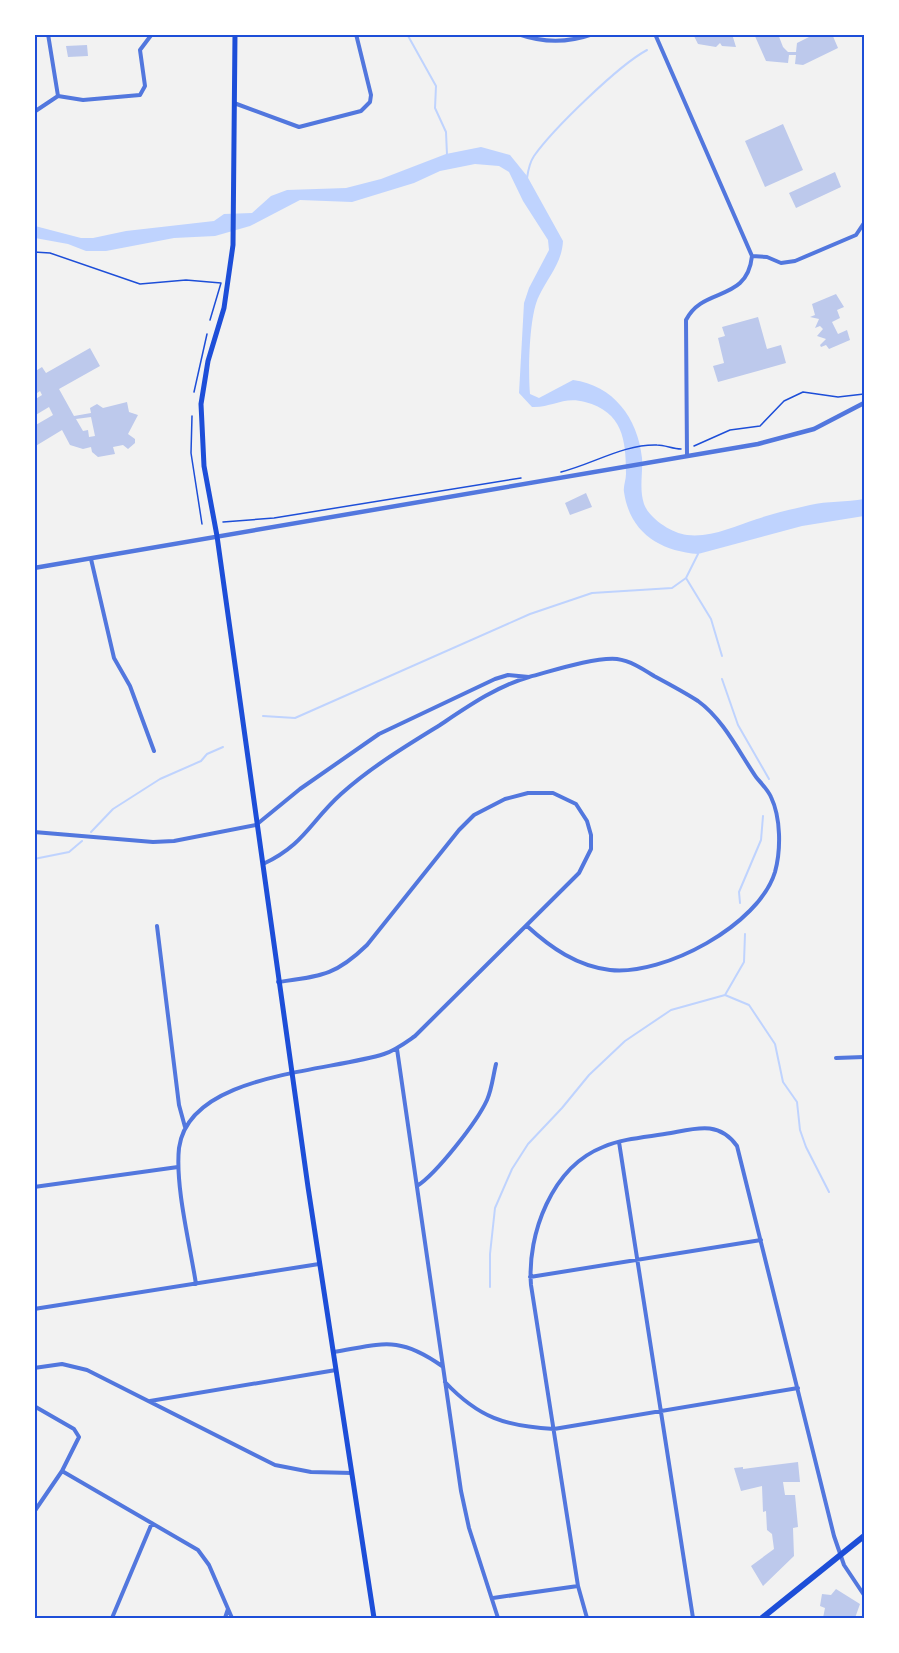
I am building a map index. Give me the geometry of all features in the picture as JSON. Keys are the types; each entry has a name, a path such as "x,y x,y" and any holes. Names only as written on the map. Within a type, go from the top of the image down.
{"main road":[{"path":"235,34 233,245 224,308 208,361 201,404 204,466 217,536 319,1264 374,1618"},
{"path":"762,1618 864,1536"}],"street":[{"path":"48,34 58,96"},
{"path":"34,112 58,96 83,100 141,94 145,86 140,50 152,34"},
{"path":"234,103 298,128 361,111 370,102 371,95 356,34"},
{"path":"518,34 550,41 572,40 593,34"},
{"path":"655,34 752,256 750,270 742,283 697,306 686,320 687,456"},
{"path":"752,256 767,257 781,263 795,261 856,235 864,223"},
{"path":"34,568 612,470 793,435 830,422 864,403"},
{"path":"91,559 114,658 130,686 154,751"},
{"path":"263,864 285,854 335,799 384,760 468,707 507,686 530,677 600,660 619,659 636,666 699,702 720,724 771,798 777,820 778,851 770,884 746,914 711,940 656,964 615,970 589,965 556,951 527,926"},
{"path":"34,832 153,842 174,841 256,825 300,789 379,734 495,679 508,675 530,677"},
{"path":"185,1128 217,1097 292,1071 365,1059 397,1048 430,1023 579,873 591,849 587,820 569,799 553,793 528,793 505,799 474,815 459,830 367,945 351,961 333,972 320,976 278,982"},
{"path":"157,926 179,1105 185,1128 178,1167 196,1284"},
{"path":"397,1048 464,1508 498,1618"},
{"path":"836,1058 864,1057"},
{"path":"417,1186 429,1178 480,1112 489,1094 496,1064"},
{"path":"587,1618 578,1586 530,1277 529,1263 534,1236 556,1189 574,1166 593,1151 619,1142 702,1128 724,1132 737,1146 840,1555 864,1595"},
{"path":"619,1142 693,1618"},
{"path":"34,1187 178,1167"},
{"path":"530,1277 761,1240"},
{"path":"34,1309 319,1264"},
{"path":"333,1352 400,1344 416,1350 442,1366"},
{"path":"34,1368 62,1364 87,1370 275,1465 311,1472 352,1473"},
{"path":"149,1402 336,1370"},
{"path":"445,1382 483,1415 533,1428 554,1429 798,1389"},
{"path":"34,1406 78,1433 78,1442 62,1471 34,1512"},
{"path":"62,1471 193,1545 203,1554 232,1618"},
{"path":"112,1618 152,1522"},
{"path":"493,1598 578,1586"},
{"path":"225,1618 228,1609"}],"path":[{"path":"34,252 50,253 140,284 186,280 221,282 210,320"},
{"path":"194,392 207,334"},
{"path":"694,446 730,430 760,426 784,401 803,392 838,397 864,394"},
{"path":"192,416 191,453 202,524"},
{"path":"559,472 585,466 605,455 655,445 681,449"},
{"path":"223,522 274,518 525,478"}],"water":[{"path":"481,147 510,155 527,176 563,241 560,256 539,296 533,316 529,358 530,394 539,398 573,380 587,383 611,396 629,417 640,443 641,487 644,504 656,519 681,534 705,535 810,505 864,499 864,516 802,526 698,554 671,549 659,544 640,529 627,506 624,492 625,450 620,429 615,420 598,407 585,402 570,400 532,407 519,393 524,303 529,288 549,250 548,240 523,201 509,172 499,166 475,164 440,171 414,183 352,202 300,200 250,226 215,236 174,238 106,251 86,251 68,244 35,238 35,226 81,238 93,238 126,231 214,221 224,214 252,213 271,196 287,190 346,188 381,179 446,154"}],"building":[{"path":"693,34 732,34 736,47 722,46 720,43 716,47 698,44"},
{"path":"754,34 778,34 783,47 788,52 796,52 797,43 815,34 832,34 838,48 803,65 795,64 796,55 789,55 788,63 766,61"},
{"path":"87,45 88,56 68,57 66,46"},
{"path":"783,124 803,170 765,187 745,141"},
{"path":"835,172 841,187 796,208 789,193"},
{"path":"836,294 844,307 837,310 840,318 832,322 838,334 847,330 850,340 829,349 826,345 821,347 820,345 826,339 817,336 823,329 820,326 815,328 819,319 810,317 815,315 812,304"},
{"path":"758,317 767,349 781,345 786,363 718,382 713,366 724,363 718,338 725,336 722,327"},
{"path":"90,348 100,366 59,389 74,416 91,413 90,408 97,404 103,408 127,402 129,412 138,415 128,434 135,439 135,443 128,449 123,445 113,447 115,454 98,457 92,452 91,447 83,449 70,445 62,430 34,447 34,426 53,415 49,407 34,416 34,400 42,395 40,391 34,395 34,372 42,367 46,373","holes":["91,417 95,436 89,437 88,430 83,431 76,419"]},
{"path":"586,493 592,507 570,515 565,503"},
{"path":"798,1462 800,1482 783,1482 785,1495 795,1495 798,1527 793,1528 794,1556 763,1586 751,1566 774,1549 772,1534 767,1530 766,1511 763,1512 762,1486 741,1491 734,1468 743,1467 743,1469"},
{"path":"836,1589 860,1604 855,1618 823,1618 825,1608 820,1606 822,1594 831,1595"}],"waterway":[{"path":"407,34 436,86 435,108 446,132 447,155"},
{"path":"527,178 534,156 556,130 604,83 647,50"},
{"path":"263,716 295,718 530,614 592,593 672,588 686,578 698,554"},
{"path":"686,578 711,619 722,656"},
{"path":"722,679 738,725 769,779"},
{"path":"91,832 113,809 160,779 201,761 207,754 223,747"},
{"path":"740,903 739,892 761,840 763,816"},
{"path":"34,859 69,852 82,841"},
{"path":"490,1287 490,1254 495,1208 512,1169 528,1144 589,1075 625,1041 671,1010 725,995 744,962 745,934"},
{"path":"725,995 749,1005 775,1044 783,1082 797,1102 800,1130 806,1147 829,1192"}]}
